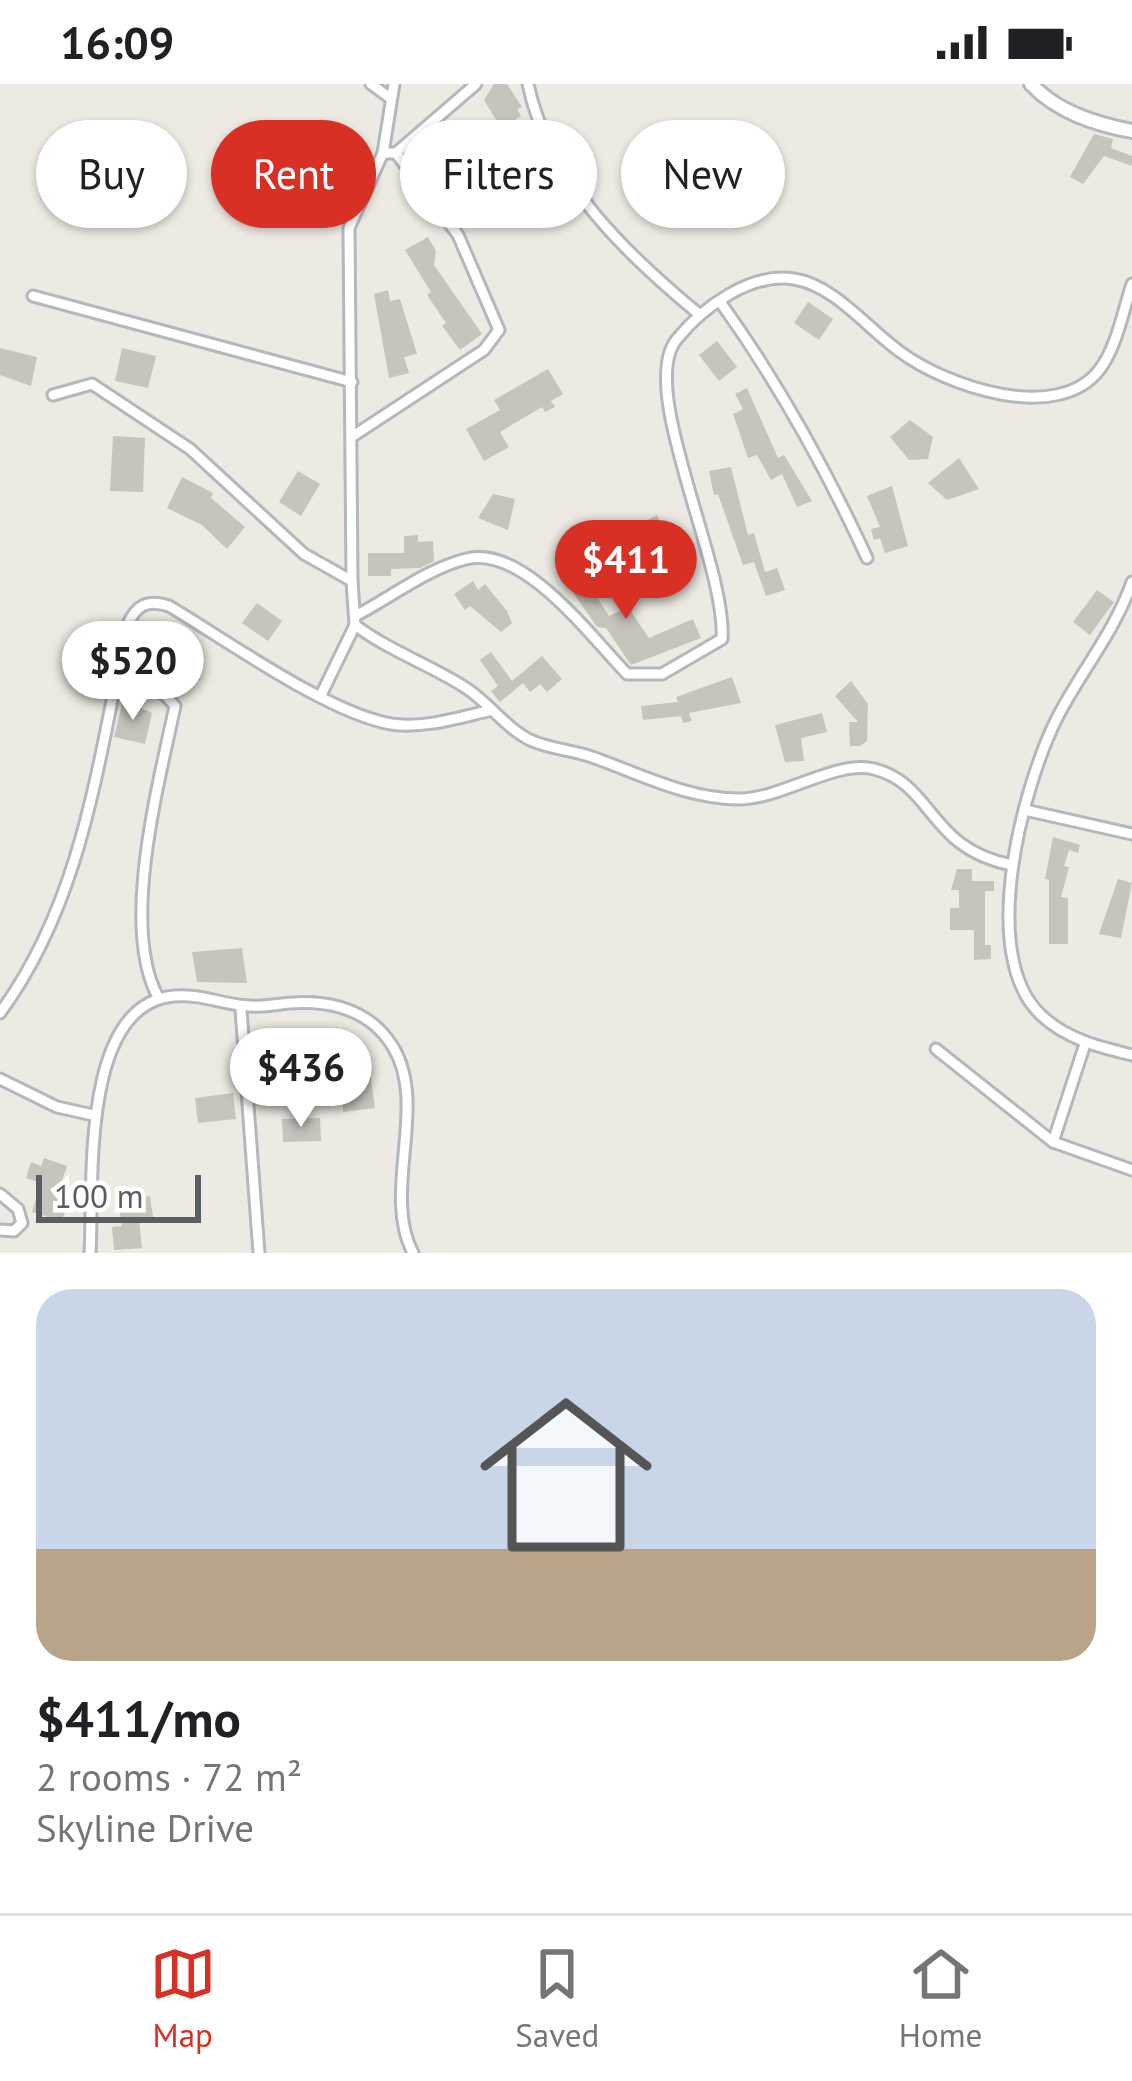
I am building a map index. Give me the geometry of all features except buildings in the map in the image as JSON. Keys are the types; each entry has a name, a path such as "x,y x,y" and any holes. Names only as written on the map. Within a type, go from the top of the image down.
{"main road":[{"path":"1031,84 1045,99 1096,124 1132,131"}],"street":[{"path":"370,84 390,98"},
{"path":"321,695 356,620 349,228 383,153 394,84"},
{"path":"383,153 396,152 476,84"},
{"path":"528,84 536,119 598,219 649,273 700,315"},
{"path":"353,436 484,350 499,330 458,235 396,152"},
{"path":"356,620 463,559 477,557 522,568 627,674 662,674 722,639 723,614 713,562 662,376 672,343 700,315 762,280 796,279 828,294 903,355 952,382 1009,395 1045,396 1083,387 1102,368 1132,284"},
{"path":"33,296 352,382"},
{"path":"721,303 789,402 867,558"},
{"path":"53,395 92,384 190,449 304,554 352,581"},
{"path":"1132,582 1101,650 1055,721 1012,865 1015,973 1039,1014 1085,1044 1132,1055"},
{"path":"0,1013 30,972 66,898 132,614 154,601 321,695 388,723 443,722 492,710"},
{"path":"356,620 468,689 532,741 588,755 662,784 716,796 785,793 849,767 872,768 911,790 955,844 982,859 1012,865"},
{"path":"116,677 164,694 175,706 143,896 143,956 159,999"},
{"path":"1025,810 1132,834"},
{"path":"90,1253 93,1115 116,1042 134,1017 159,999 190,996 241,1010 301,1000 340,1006 375,1022 396,1051 404,1083 404,1227 413,1253"},
{"path":"241,1010 259,1253"},
{"path":"1053,1142 1085,1044"},
{"path":"936,1049 1053,1142 1132,1170"},
{"path":"0,1079 57,1107 93,1115"},
{"path":"0,1194 17,1209 22,1222 14,1231 0,1230"}]}
